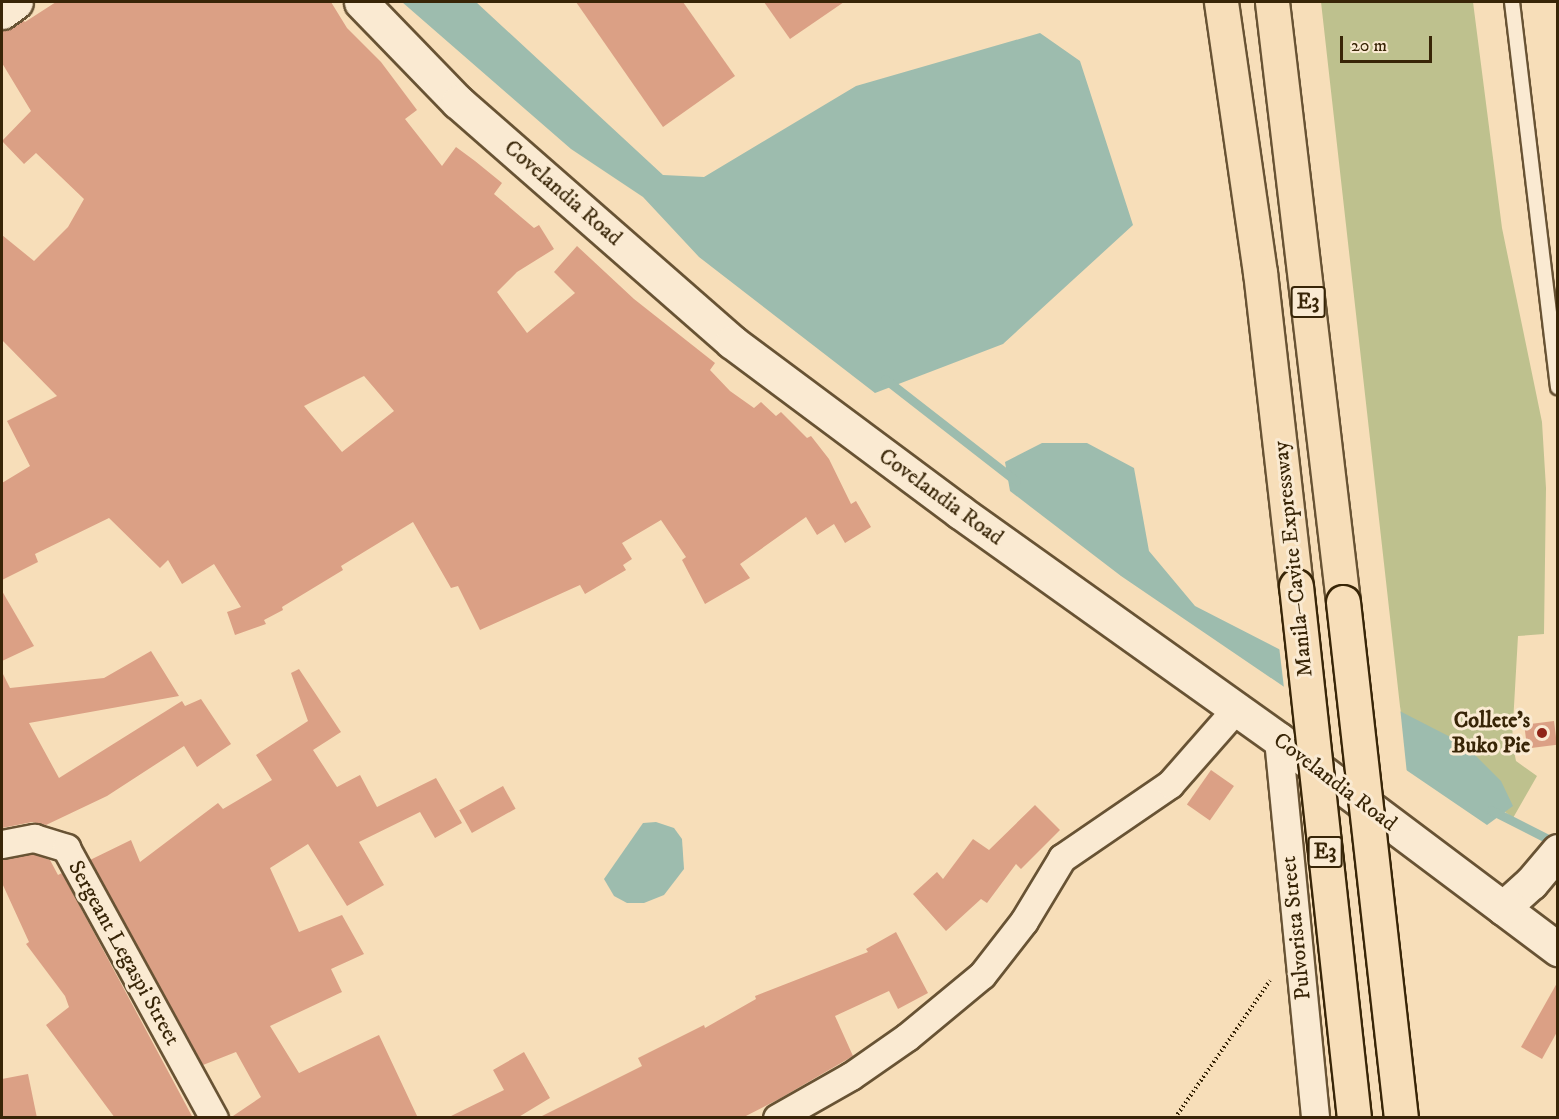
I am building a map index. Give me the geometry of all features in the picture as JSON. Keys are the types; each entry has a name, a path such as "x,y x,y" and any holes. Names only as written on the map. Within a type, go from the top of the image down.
{"highway":[{"name":"Manila–Cavite Expressway","path":"1221,2 1258,260 1354,1118"},
{"name":"Manila–Cavite Expressway","path":"1272,2 1401,1118"}],"main road":[{"path":"2,12 16,2"},
{"name":"Covelandia Road","path":"361,2 458,102 732,342 1235,710 1278,739 1557,949"},
{"path":"1503,908 1531,883 1557,851"}],"street":[{"path":"777,1118 861,1070 982,975 1024,921 1062,858 1170,784 1235,710"},
{"name":"Pulvorista Street","path":"1278,739 1315,1118"},
{"name":"Sergeant Legaspi Street","path":"2,844 34,838 66,848 214,1118"}],"lane":[{"path":"1512,2 1557,387"}],"path":[{"path":"1175,1118 1270,984 1270,972"}],"green space":[{"path":"1321,2 1473,2 1502,228 1542,422 1546,488 1544,634 1518,636 1512,741 1516,761 1537,776 1513,818 1403,733"}],"shaded area":[{"path":"402,2 476,2 663,175 704,177 856,86 1040,33 1080,61 1133,225 1003,344 875,393 699,257 643,197 571,149"},
{"path":"1042,443 1087,443 1134,468 1149,551 1195,606 1464,744 1501,781 1513,806 1487,825 1121,576 1010,491 1005,462"},
{"path":"656,822 674,828 682,839 684,869 664,895 644,903 627,903 614,896 604,879 643,823"}],"pier":[{"path":"1279,646 1400,707 1407,774 1284,688"}],"building":[{"path":"56,2 331,2 347,28 381,62 417,110 405,119 442,166 456,147 475,161 502,183 494,194 534,228 539,225 554,249 517,272 497,292 527,333 575,293 554,272 577,246 634,299 715,363 710,370 730,391 754,408 761,402 776,416 781,412 807,438 811,436 829,459 851,504 856,501 871,527 845,543 834,524 817,535 806,517 740,564 750,578 705,604 682,560 686,557 661,520 622,543 632,559 623,565 626,570 585,594 580,585 480,630 458,586 451,588 413,522 341,566 343,570 264,620 266,624 235,635 227,612 241,607 214,564 182,584 168,560 160,568 109,518 35,554 38,562 2,580 2,483 30,466 7,421 57,396 2,340 2,235 34,261 68,227 84,199 36,153 24,164 2,141 31,111 2,63 2,30 23,20 25,22","holes":["364,376 394,411 342,452 304,406"]},
{"path":"576,2 683,2 735,76 663,127"},
{"path":"764,2 844,2 790,39"},
{"path":"2,591 34,646 2,661"},
{"path":"151,651 179,696 29,723 59,778 182,701 185,706 201,699 231,744 197,767 184,746 107,796 46,825 32,822 2,828 2,672 10,688 104,678"},
{"path":"299,669 341,732 313,750 337,787 360,775 377,807 436,778 462,823 435,838 420,812 359,842 384,885 347,906 308,844 270,868 299,932 342,915 364,954 331,969 342,992 270,1026 299,1073 379,1035 418,1118 230,1118 261,1097 236,1052 203,1065 90,860 131,840 140,862 218,803 223,809 272,780 256,755 308,721 291,673"},
{"path":"1554,721 1557,745 1527,748 1524,725"},
{"path":"1211,770 1234,786 1210,820 1187,804"},
{"path":"503,786 516,809 472,833 459,810"},
{"path":"1035,805 1060,830 1021,869 1016,864 987,903 981,899 946,931 913,894 937,872 943,879 973,839 989,850"},
{"path":"33,854 50,860 58,875 62,873 193,1118 115,1118 46,1025 69,1007 65,996 26,944 29,942 2,883 2,859"},
{"path":"896,932 928,993 898,1009 889,991 835,1016 853,1056 779,1099 742,1118 538,1118 642,1066 638,1058 704,1025 705,1028 756,999 755,996 868,952 866,949"},
{"path":"1557,983 1557,1032 1542,1059 1521,1047"},
{"path":"524,1052 550,1098 517,1118 447,1118 504,1090 493,1070"},
{"path":"28,1074 37,1118 2,1118 2,1079"}],"waterway":[{"path":"885,379 1016,481"},
{"path":"1491,810 1558,844"}],"place":[{"name":"Collete's Buko Pie","path":"1542,733"}]}
